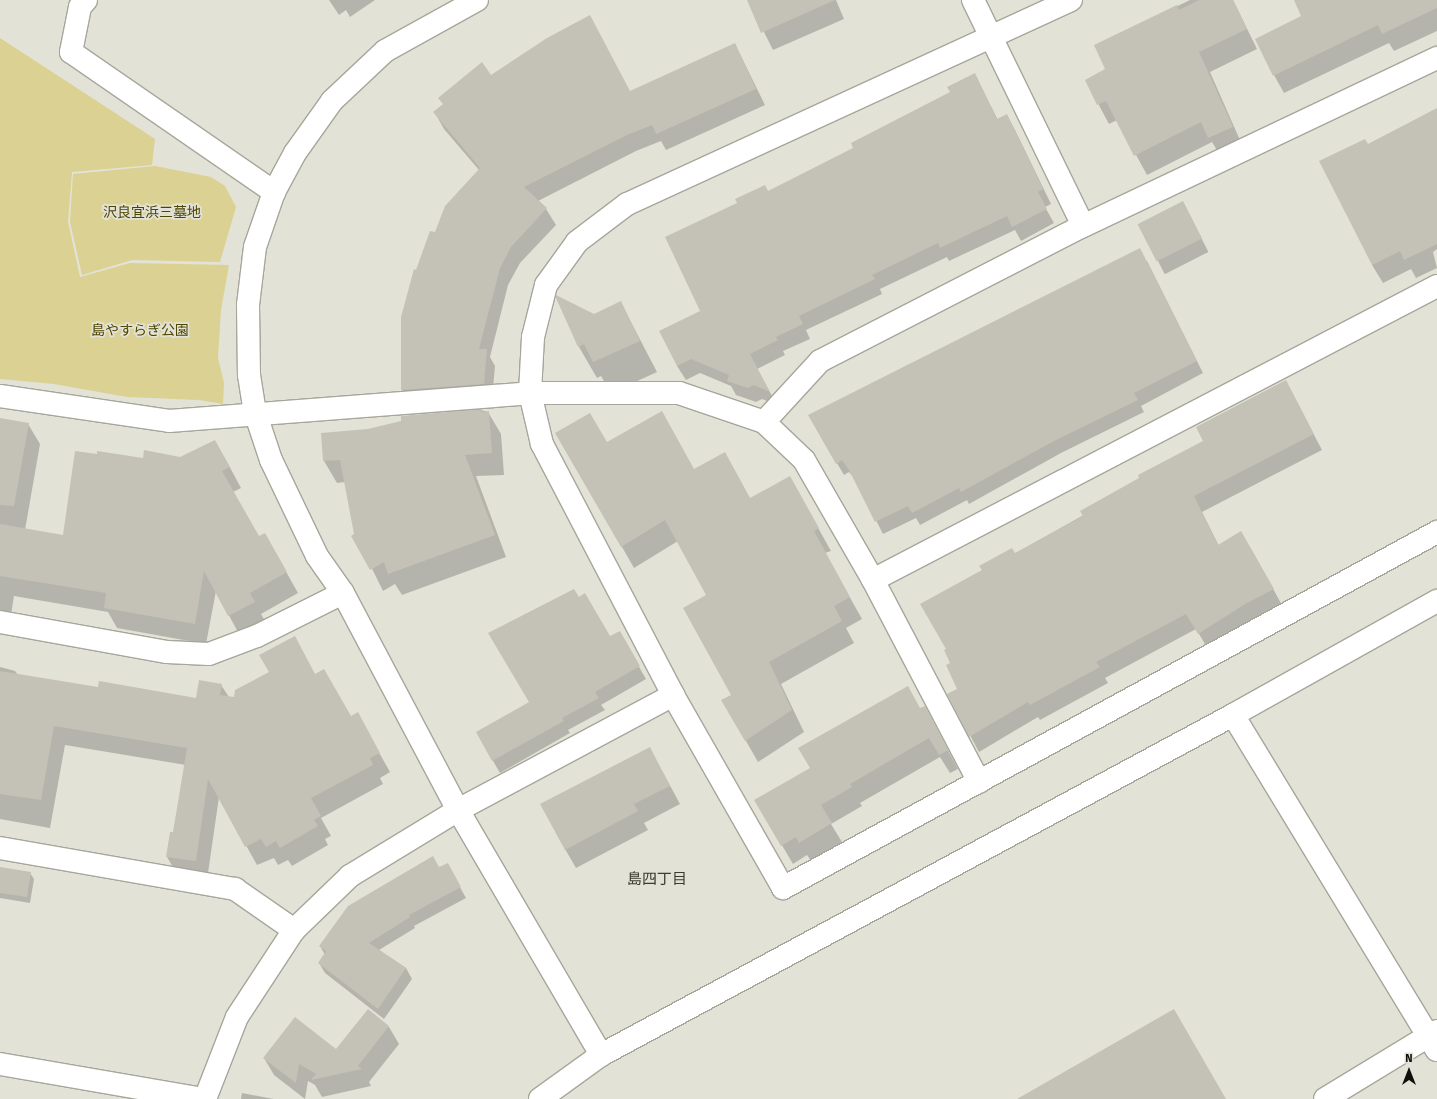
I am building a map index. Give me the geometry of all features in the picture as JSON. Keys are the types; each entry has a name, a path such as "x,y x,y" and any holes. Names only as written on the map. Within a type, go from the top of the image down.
{"street":[{"path":"86,0 80,7 71,52 274,192"},
{"path":"477,0 380,56 332,101 295,153 274,192 255,247 248,305 249,375 255,412 271,460 317,556 343,593 458,810 601,1056"},
{"path":"973,0 1083,226"},
{"path":"1071,0 991,35 627,204 577,242 546,286 533,337 530,393 542,444 673,695 783,888 1437,532"},
{"path":"764,422 820,361 1083,226 1437,58"},
{"path":"873,580 1437,286"},
{"path":"0,396 169,421 255,412 530,393 679,393 764,422 804,460 873,580 979,782"},
{"path":"0,622 167,652 209,654 257,636 343,593"},
{"path":"540,1099 601,1056 1233,715 1437,601"},
{"path":"0,1064 204,1099 237,1017 294,930 350,876 458,810 673,695"},
{"path":"1233,715 1435,1039 1325,1099"},
{"path":"0,848 235,889 294,930"}],"green space":[{"name":"島やすらぎ公園","path":"0,38 155,139 152,165 72,172 68,222 80,277 130,263 229,265 221,310 218,358 224,383 223,404 199,400 127,397 54,384 0,379"},
{"name":"沢良宜浜三墓地","path":"155,166 211,177 225,186 236,207 220,262 132,260 82,275 70,222 73,174"}],"building":[{"path":"747,0 835,0 761,33"},
{"path":"1199,0 1233,0 1247,29 1199,52 1233,127 1208,138 1201,122 1134,156 1106,101 1097,105 1085,80 1105,69 1094,45 1177,5 1179,10"},
{"path":"1294,0 1437,0 1437,8 1382,34 1378,25 1273,76 1255,39 1301,16"},
{"path":"590,15 630,91 735,43 756,89 656,134 652,125 627,135 524,187 547,208 511,247 500,268 479,349 487,349 484,384 401,390 401,317 414,269 416,270 430,231 435,232 445,206 480,168 433,112 443,104 438,98 482,62 491,75 547,38"},
{"path":"975,73 997,119 1007,114 1043,189 1038,192 1047,209 1012,227 1007,216 940,248 938,243 872,275 875,279 799,316 803,324 776,337 778,340 750,354 770,392 754,385 748,388 727,381 729,375 691,359 677,366 659,331 700,311 665,237 737,203 735,199 765,185 768,191 853,148 851,143 950,92 947,87"},
{"path":"1437,108 1437,244 1404,260 1400,251 1372,265 1319,161 1365,139 1368,144"},
{"path":"1183,201 1202,238 1157,262 1138,224"},
{"path":"1140,248 1197,361 1134,393 1138,400 1054,441 961,492 959,488 912,513 908,506 875,522 849,470 842,460 836,464 808,415"},
{"path":"556,295 594,314 621,301 640,341 593,362 584,344 578,347"},
{"path":"1286,380 1314,434 1194,496 1218,545 1241,531 1274,589 1245,604 1198,634 1186,614 1096,662 1100,667 1030,705 1028,702 969,737 947,694 957,689 946,665 950,663 944,650 946,649 920,604 982,570 979,566 1012,548 1015,553 1083,516 1080,511 1139,478 1138,475 1203,441 1196,427"},
{"path":"482,409 481,412 489,411 492,453 465,455 495,535 388,574 384,562 370,570 351,536 354,534 340,460 323,461 321,433 368,429 401,421 401,416"},
{"path":"662,411 694,469 725,452 750,498 790,476 819,528 814,531 850,597 834,606 842,621 769,662 792,710 745,741 721,700 731,695 683,608 706,595 665,520 621,547 555,433 590,413 607,442"},
{"path":"0,418 29,423 14,506 0,505"},
{"path":"215,440 230,467 222,471 259,536 265,533 287,572 250,593 255,602 228,616 204,571 195,624 104,608 106,593 0,576 0,524 63,535 75,451 97,454 97,451 143,458 144,450 180,457"},
{"path":"574,589 579,597 585,593 610,636 620,631 640,666 595,692 599,698 562,718 564,721 492,761 476,732 529,702 488,633"},
{"path":"295,636 315,674 324,669 351,716 358,712 380,753 370,758 373,765 311,798 321,816 314,820 318,826 280,848 276,841 266,847 261,839 245,847 208,779 196,861 166,857 170,832 173,832 187,748 54,726 41,800 0,794 0,671 98,687 99,681 196,698 199,680 222,684 220,695 234,697 235,690 269,672 259,655"},
{"path":"908,686 920,708 925,706 948,750 939,755 929,738 850,784 852,787 821,805 832,823 799,843 796,837 781,846 754,800 810,768 798,748"},
{"path":"650,747 670,786 634,804 638,811 565,850 540,804"},
{"path":"433,856 439,867 448,863 461,887 409,915 410,917 369,943 406,968 378,1009 318,963 326,951 319,946 348,906"},
{"path":"0,867 31,872 27,897 0,893"},
{"path":"368,1009 389,1026 358,1066 362,1069 311,1080 316,1074 299,1064 296,1083 263,1058 295,1017 336,1049"},
{"path":"1174,1009 1226,1099 1017,1099"}],"district":[{"name":"島四丁目","path":"657,880"}]}
